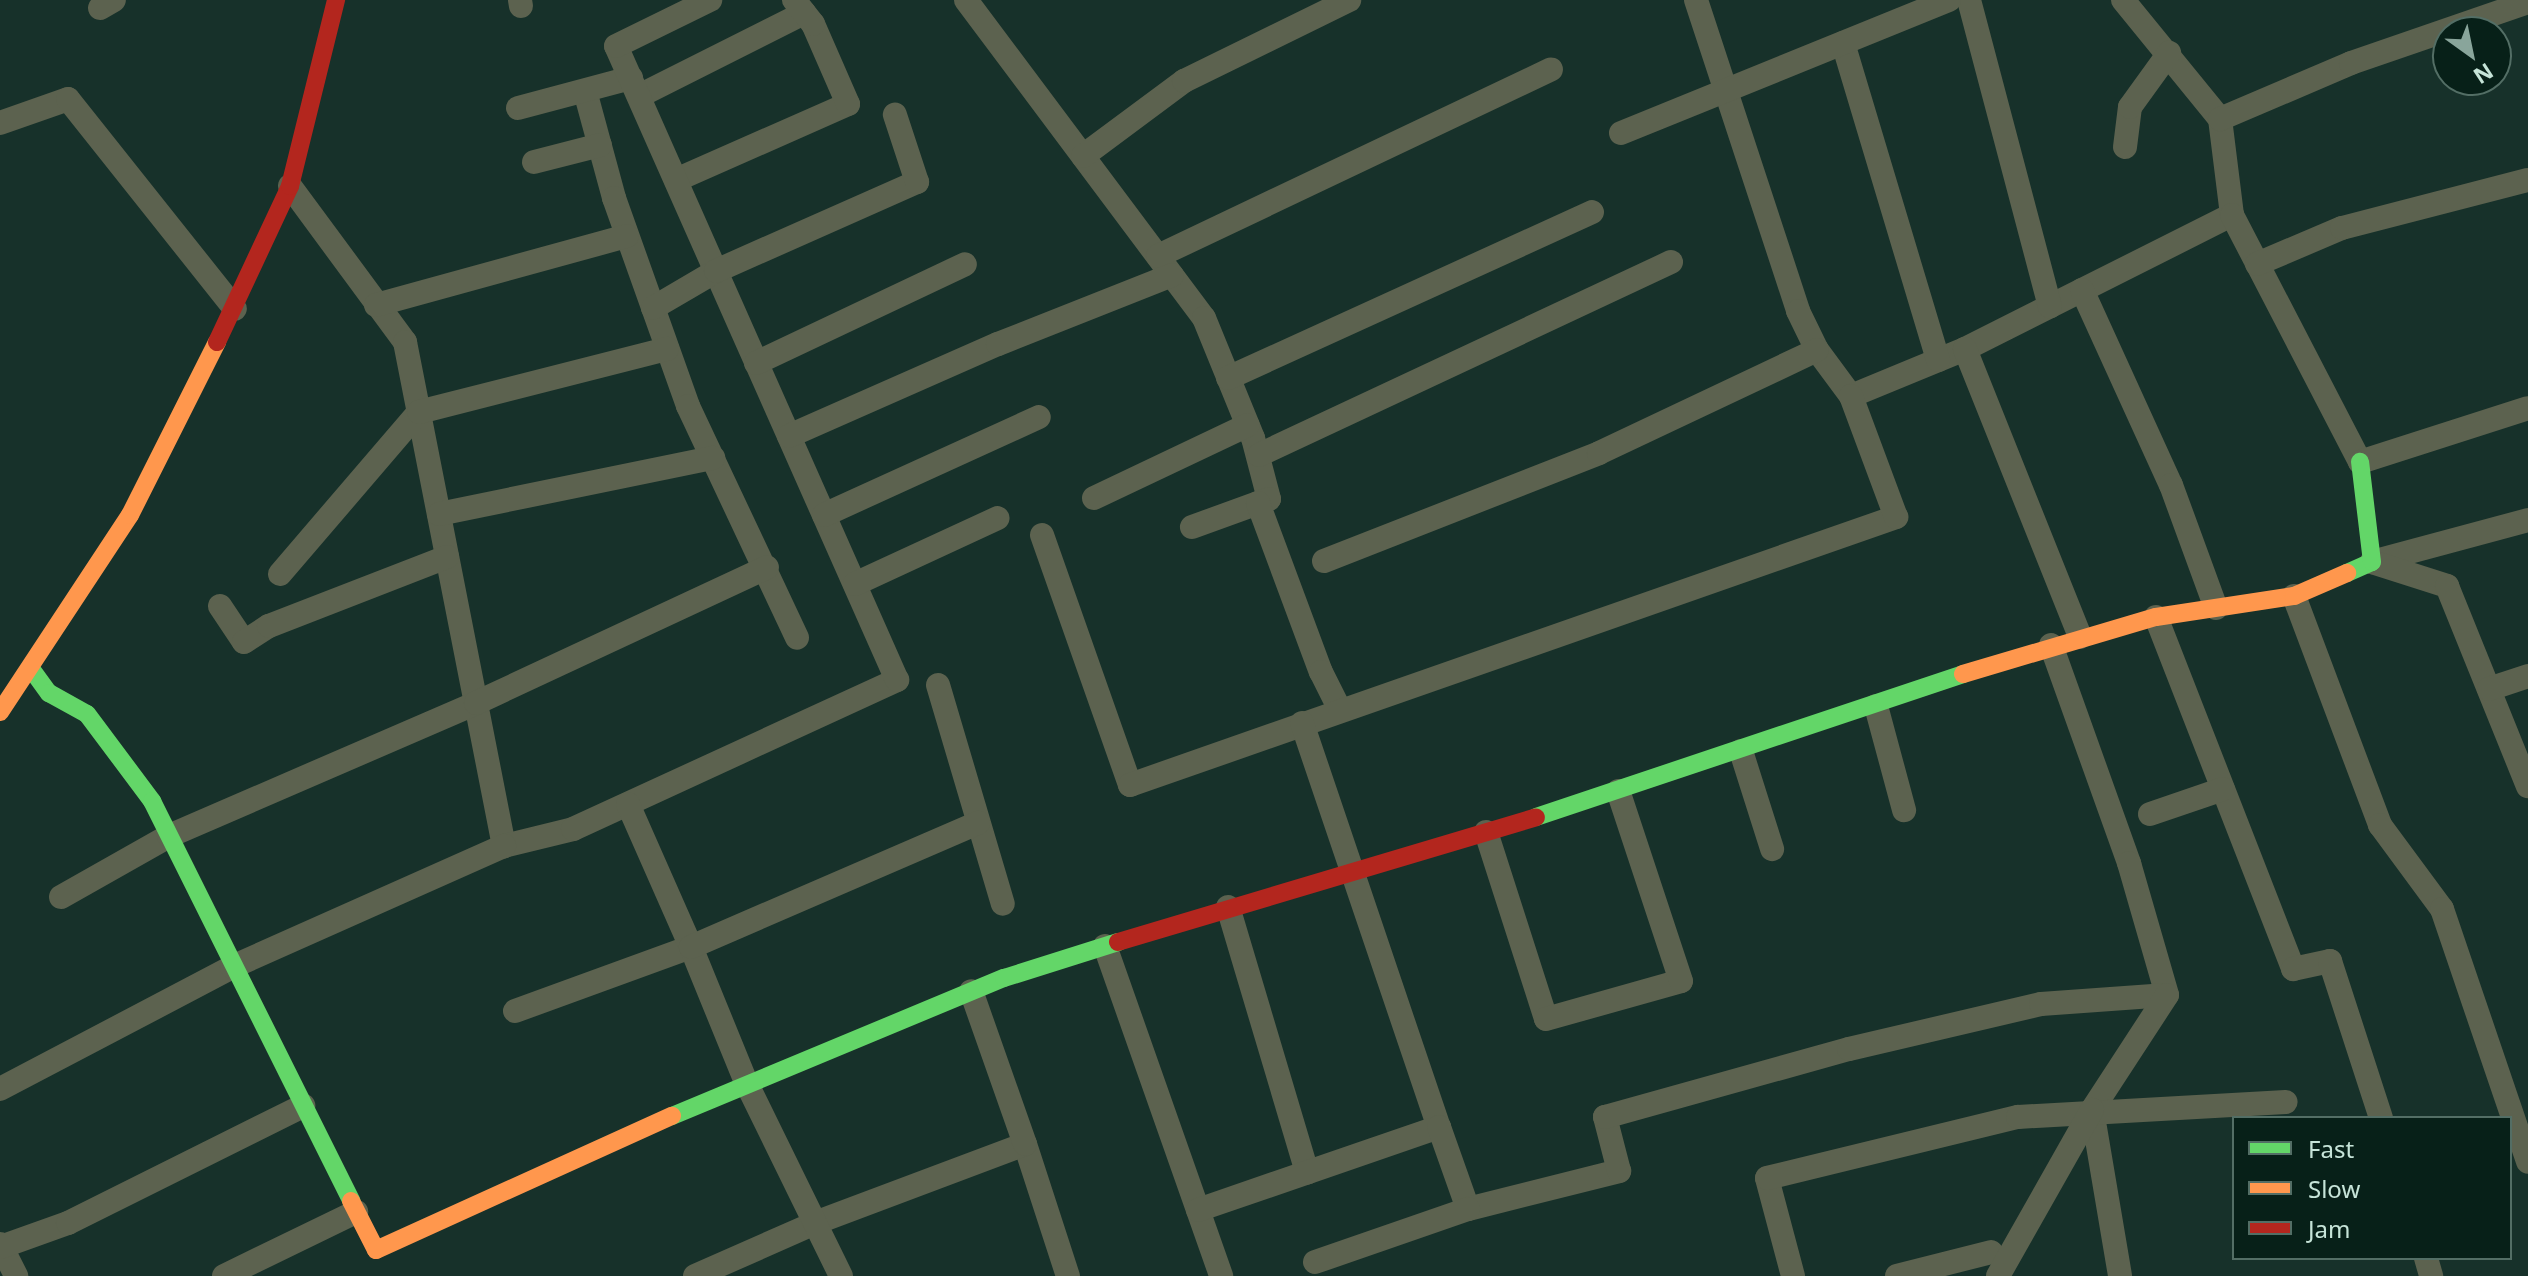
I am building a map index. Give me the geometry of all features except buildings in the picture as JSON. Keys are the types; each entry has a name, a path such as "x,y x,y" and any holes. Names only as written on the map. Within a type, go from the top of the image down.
{"street":[{"path":"0,712 32,670 130,515 235,309 290,186 336,0"},
{"path":"0,1089 232,967 504,846 573,829 897,680 616,46 710,0"},
{"path":"966,0 1204,318 1259,455 1269,499 1192,527"},
{"path":"1083,156 1184,81 1349,0"},
{"path":"1042,535 1130,785 1896,517 1851,396 1817,350 1798,311 1696,0"},
{"path":"1621,133 1949,0"},
{"path":"1969,0 2050,306"},
{"path":"2123,0 2220,119 2232,215 2360,462 2372,562"},
{"path":"2220,119 2351,63 2528,2"},
{"path":"518,108 585,91 635,87 799,6 848,104 676,180"},
{"path":"1843,43 1938,360"},
{"path":"2125,147 2130,107 2169,53"},
{"path":"789,436 1165,266 1551,69"},
{"path":"585,91 627,236 667,349 713,458 767,567 797,638"},
{"path":"0,123 68,99 235,309"},
{"path":"653,308 716,271 917,182 895,115"},
{"path":"534,162 600,145"},
{"path":"2257,264 2342,228 2528,180"},
{"path":"290,186 405,342 504,846"},
{"path":"1228,378 1592,212"},
{"path":"1851,396 1965,349 2232,215"},
{"path":"376,305 627,236"},
{"path":"1259,455 1671,262"},
{"path":"756,363 965,264"},
{"path":"2082,290 2171,485 2216,608"},
{"path":"280,574 419,412 667,349"},
{"path":"1965,349 2080,637"},
{"path":"1324,561 1599,453 1817,350"},
{"path":"2360,462 2528,408"},
{"path":"824,515 1039,417"},
{"path":"1094,498 1248,425"},
{"path":"439,514 713,458"},
{"path":"1258,503 1321,672 1340,710"},
{"path":"855,584 998,518"},
{"path":"32,670 49,693 87,714 152,801 232,967 376,1250 746,1082 971,991 1228,907 1618,791 2051,645 2156,617 2294,596 2372,562 2528,520"},
{"path":"220,606 244,642 269,626 447,557"},
{"path":"2372,562 2447,586 2528,786"},
{"path":"61,897 169,836 476,703 767,567"},
{"path":"2294,596 2380,825 2442,909 2528,1162"},
{"path":"2156,617 2293,969 2330,961 2380,1116"},
{"path":"1998,1276 2092,1110 2167,995 2129,863 2051,645"},
{"path":"2489,689 2528,676"},
{"path":"938,685 1003,904"},
{"path":"1876,706 1904,810"},
{"path":"1302,723 1355,869 1468,1209"},
{"path":"1741,751 1772,849"},
{"path":"2150,814 2223,789"},
{"path":"1486,832 1546,1019 1681,981 1618,791"},
{"path":"628,804 746,1082 841,1276"},
{"path":"515,1011 691,947 978,823"},
{"path":"1228,907 1307,1172"},
{"path":"1105,946 1221,1276"},
{"path":"971,991 1068,1276"},
{"path":"1315,1262 1468,1209 1619,1171 1605,1117 1849,1049 2041,1004 2167,995"},
{"path":"1793,1276 1767,1178 2018,1117 2092,1110 2286,1102"},
{"path":"16,1276 1,1245 68,1223 303,1106"},
{"path":"2092,1110 2120,1276"},
{"path":"1198,1210 1439,1127"},
{"path":"695,1276 815,1223 1025,1144"},
{"path":"224,1276 356,1212"},
{"path":"1897,1276 1991,1252"}],"traffic: fast":[{"path":"2347,573 2372,562 2360,462"},
{"path":"32,670 49,693 87,714 152,801 351,1201"},
{"path":"1536,817 1963,674"},
{"path":"672,1116 1004,978 1118,942"}],"traffic: slow":[{"path":"0,712 130,515 217,342"},
{"path":"1963,674 2156,617 2294,596 2347,573"},
{"path":"351,1201 376,1250 672,1116"}],"traffic: jam":[{"path":"217,342 290,186 336,0"},
{"path":"1118,942 1536,817"}]}
